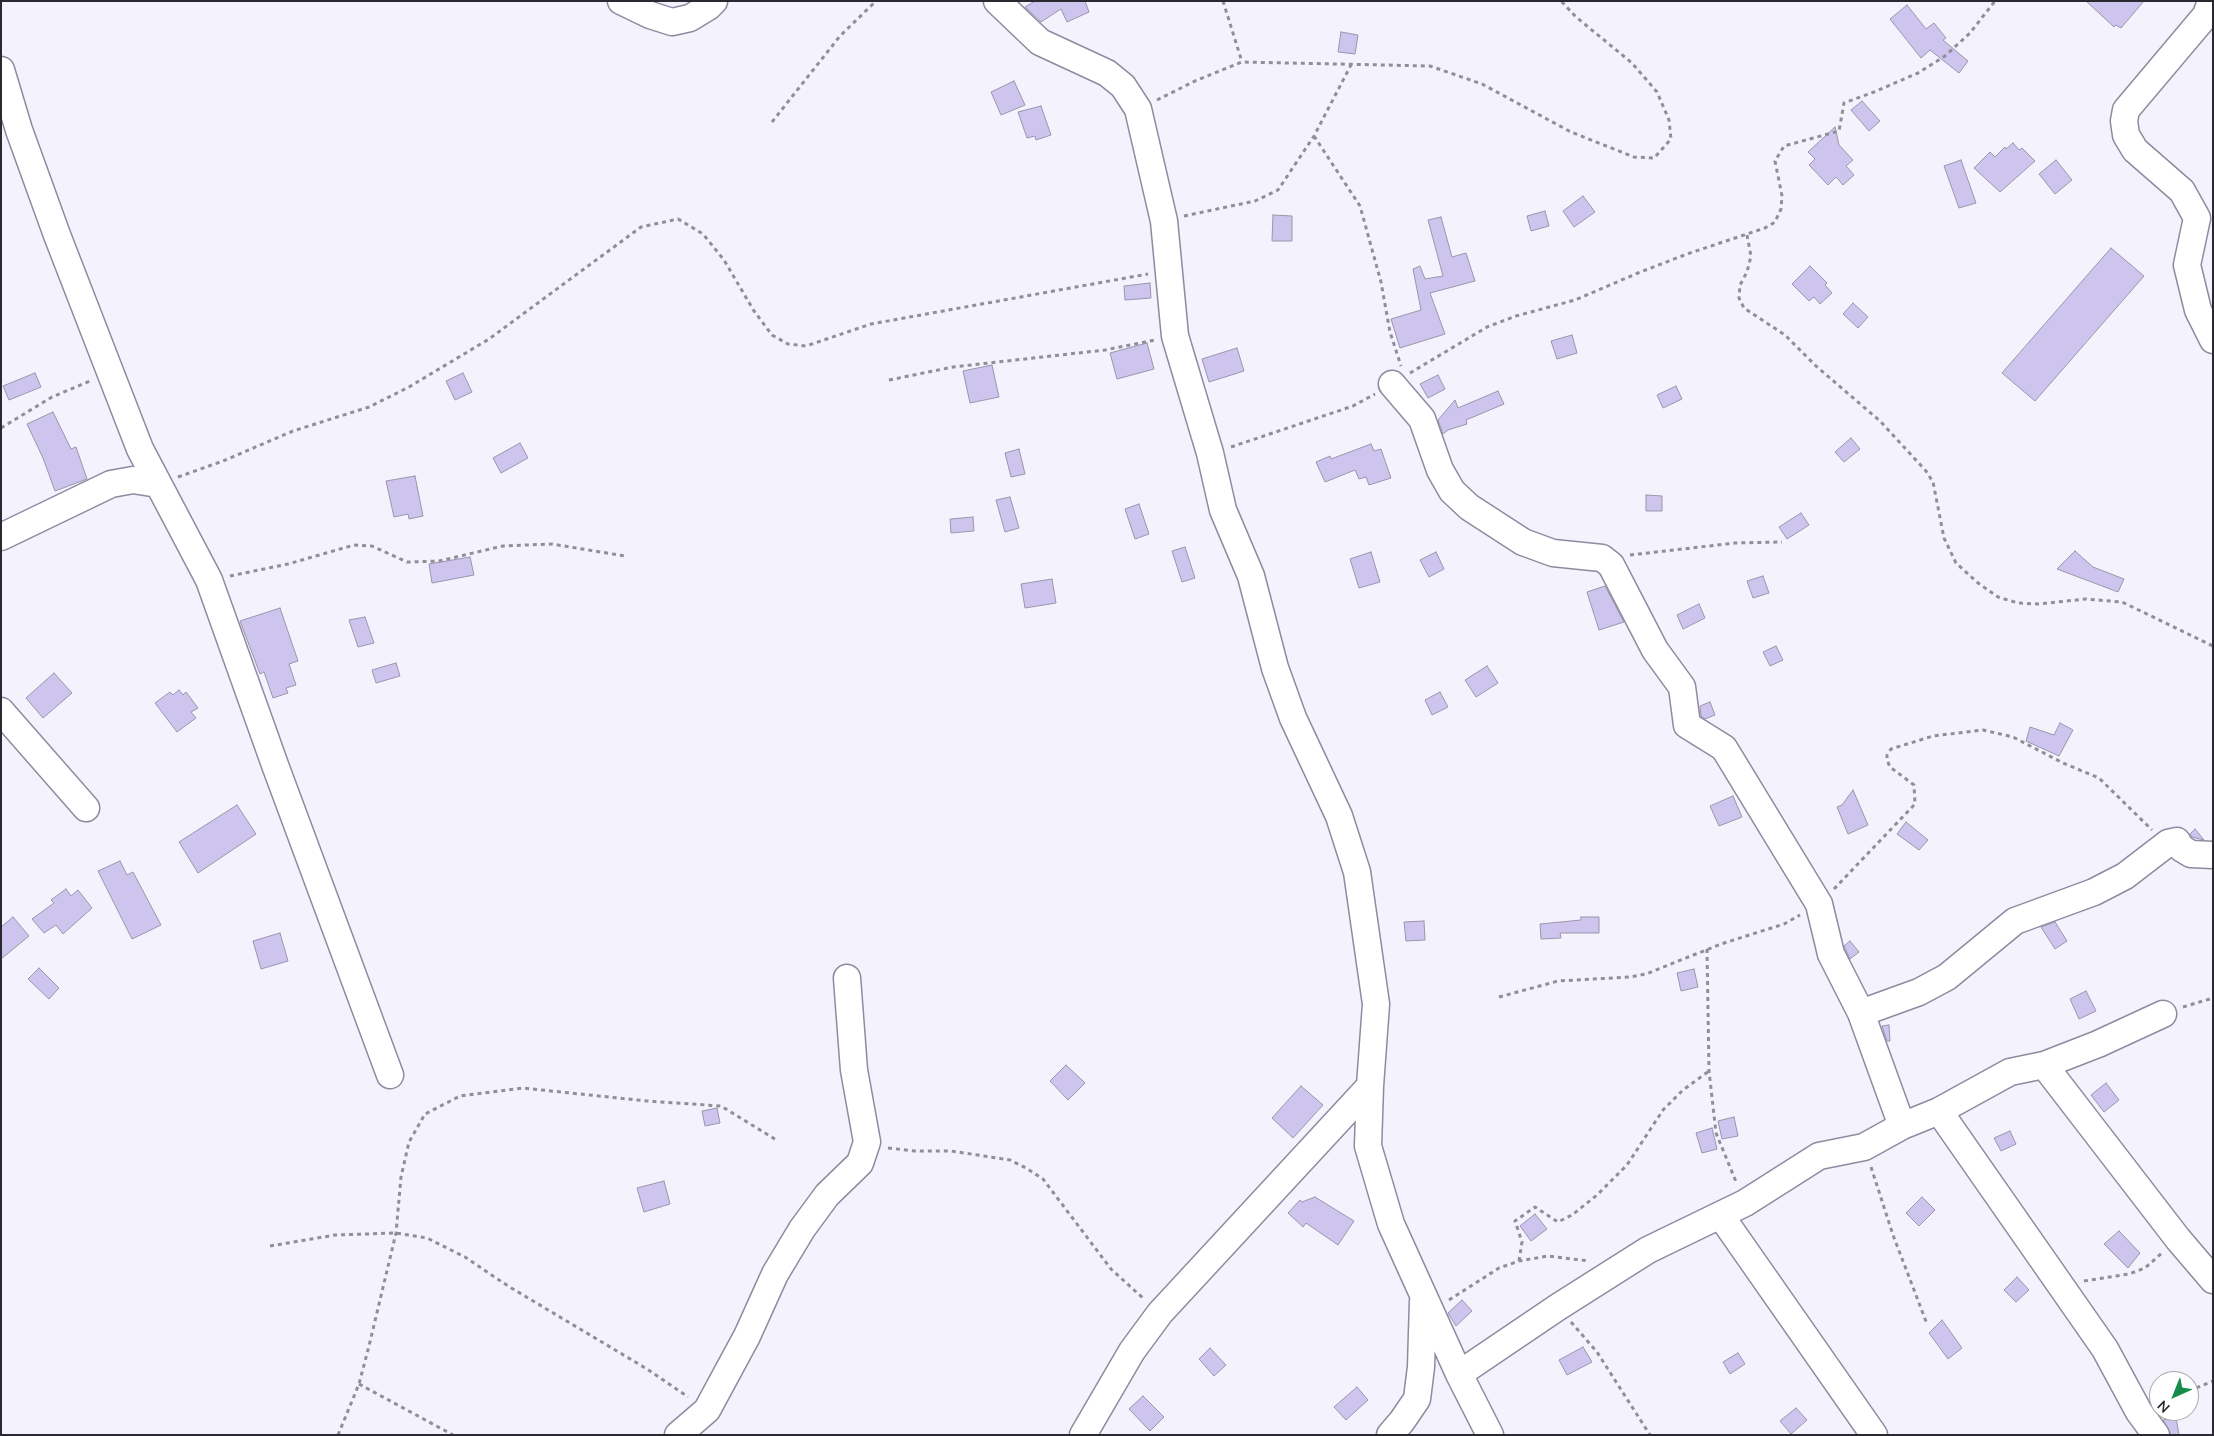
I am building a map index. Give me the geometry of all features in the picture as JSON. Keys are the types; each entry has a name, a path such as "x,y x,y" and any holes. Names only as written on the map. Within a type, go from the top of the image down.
{"street":[{"path":"621,1 650,15 672,22 690,18 708,8 714,1"},
{"path":"997,1 1040,42 1107,73 1123,86 1138,109 1164,221 1175,336 1210,453 1223,510 1251,576 1274,668 1293,718 1339,816 1357,872 1376,1004 1368,1146 1391,1224 1459,1374 1490,1435"},
{"path":"2211,1 2206,15 2126,110 2124,121 2126,135 2135,150 2182,190 2197,218 2187,265 2198,310 2213,340"},
{"path":"1,70 19,130 54,226 112,372 140,449 209,580 275,765 390,1075"},
{"path":"1399,380 1422,419 1440,470 1452,490 1469,507 1522,542 1553,553 1602,558 1611,565 1654,650 1682,687 1687,725 1724,748 1819,904 1831,954 1861,1013 1902,1126"},
{"path":"1,537 111,484 134,480 158,484"},
{"path":"1,711 86,808"},
{"path":"1861,1013 1919,992 1947,976 2015,921 2094,892 2150,858 2168,842 2176,841 2181,848 2191,854 2213,855"},
{"path":"678,1435 708,1410 747,1336 775,1274 802,1229 827,1195 860,1163 867,1142 854,1070 846,978"},
{"path":"1459,1374 1558,1307 1648,1250 1745,1203 1819,1156 1864,1147 1902,1126 1940,1111 2010,1072 2044,1064 2163,1014"},
{"path":"2044,1064 2178,1239 2213,1280"},
{"path":"1083,1435 1132,1351 1160,1312 1370,1086"},
{"path":"1940,1111 2105,1350 2139,1412 2156,1435"},
{"path":"1721,1216 1874,1435"},
{"path":"1390,1435 1417,1399 1422,1367 1427,1300"}],"path":[{"path":"772,122 840,36 876,1"},
{"path":"1223,1 1242,62"},
{"path":"1138,109 1195,81 1242,62 1430,66 1482,84 1571,132 1634,157 1654,158 1671,139 1669,120 1657,92 1632,64 1576,17 1561,1"},
{"path":"1210,453 1353,406 1487,326 1574,300 1687,254 1747,235 1775,222 1781,209 1782,196 1775,161 1784,146 1839,131 1844,103 1918,73 1945,56 1970,33 1995,1"},
{"path":"1164,221 1255,201 1278,190 1314,136 1352,63"},
{"path":"1314,136 1360,206 1381,282 1399,380"},
{"path":"158,484 223,461 293,431 369,407 409,387 489,338 641,227 678,219 703,234 724,260 754,311 772,336 788,344 806,346 870,324 1170,270"},
{"path":"1747,235 1751,256 1747,272 1740,286 1739,298 1744,308 1785,335 1816,366 1880,421 1926,471 1932,482 1944,538 1956,563 1978,584 1998,597 2018,603 2038,604 2086,599 2122,602 2213,646"},
{"path":"889,380 953,367 1105,350 1175,336"},
{"path":"1,428 19,415 52,397 112,372"},
{"path":"1602,558 1727,544 1782,542"},
{"path":"209,580 288,564 354,545 372,546 407,562 439,561 502,546 552,544 625,556"},
{"path":"1499,997 1558,981 1630,978 1646,974 1707,949 1784,924 1819,904 1914,804 1914,786 1890,766 1887,760 1887,755 1891,749 1932,736 1983,730 2012,737 2063,764 2099,778 2158,836 2168,842"},
{"path":"1707,949 1709,1071 1716,1134 1745,1203"},
{"path":"2163,1014 2213,998"},
{"path":"1519,1261 1522,1242 1515,1221 1535,1206 1558,1222 1572,1215 1597,1195 1627,1165 1663,1110 1683,1090 1709,1071"},
{"path":"338,1435 358,1384 396,1233 401,1177 410,1142 425,1114 460,1096 523,1088 647,1102 721,1106 778,1141"},
{"path":"867,1142 886,1148 915,1151 951,1151 1010,1160 1026,1168 1043,1179 1112,1268 1133,1290 1160,1312"},
{"path":"1864,1147 1893,1235 1927,1324"},
{"path":"270,1246 336,1234 396,1233 427,1238 465,1257 508,1286 647,1369 708,1410"},
{"path":"2058,1284 2129,1274 2145,1268 2178,1239"},
{"path":"1427,1300 1452,1298 1499,1268 1519,1261 1548,1256 1591,1262 1598,1260"},
{"path":"1558,1307 1597,1352 1650,1435"},
{"path":"2199,1387 2213,1381"},
{"path":"358,1384 453,1435"}],"building":[{"path":"1035,1 1085,1 1089,12 1067,22 1061,9 1041,22 1025,7"},
{"path":"2086,1 2144,1 2121,28 2116,25 2114,27"},
{"path":"1907,5 1926,29 1934,23 1946,38 1943,40 1968,61 1959,73 1930,50 1921,58 1890,19"},
{"path":"1341,32 1358,35 1355,54 1338,52"},
{"path":"1014,81 1025,105 1001,115 991,92"},
{"path":"1862,101 1880,121 1869,131 1851,110"},
{"path":"1041,106 1051,135 1036,140 1035,136 1027,138 1018,112"},
{"path":"1835,127 1839,145 1853,160 1846,166 1854,175 1843,185 1836,177 1828,185 1809,165 1815,159 1808,152"},
{"path":"2013,143 2019,150 2022,148 2035,161 2000,192 1974,168 1990,152 1995,157 2005,147 2006,149"},
{"path":"1961,160 1976,203 1959,208 1944,166"},
{"path":"2056,160 2072,180 2055,194 2039,174"},
{"path":"1583,196 1595,212 1574,227 1563,211"},
{"path":"1545,211 1549,226 1531,231 1527,216"},
{"path":"1273,215 1292,216 1292,241 1272,241"},
{"path":"1441,217 1452,257 1466,253 1475,281 1430,293 1445,334 1400,348 1391,319 1421,310 1413,269 1420,266 1425,279 1443,276 1428,220"},
{"path":"2111,248 2144,276 2035,401 2002,373"},
{"path":"1810,266 1827,283 1825,285 1832,293 1820,304 1814,297 1809,301 1792,284"},
{"path":"1150,283 1151,298 1125,300 1124,286"},
{"path":"1853,303 1868,317 1858,328 1843,314"},
{"path":"1572,335 1577,353 1557,359 1551,341"},
{"path":"1147,343 1154,369 1117,379 1110,353"},
{"path":"1237,348 1244,371 1209,382 1202,359"},
{"path":"992,365 999,397 970,403 963,371"},
{"path":"35,373 41,387 9,400 3,386"},
{"path":"463,373 472,392 455,400 446,381"},
{"path":"1438,375 1445,389 1428,398 1420,384"},
{"path":"1676,386 1682,399 1663,408 1657,395"},
{"path":"1498,391 1504,404 1466,420 1467,424 1448,430 1443,434 1438,420 1455,400 1458,408"},
{"path":"53,412 71,449 76,447 87,479 55,491 43,458 27,424"},
{"path":"1851,438 1860,449 1844,462 1835,452"},
{"path":"520,443 528,458 501,473 493,458"},
{"path":"1371,444 1374,451 1381,449 1391,478 1369,485 1366,477 1359,479 1355,470 1325,482 1316,462 1330,456 1331,459"},
{"path":"1019,449 1025,474 1011,477 1005,453"},
{"path":"415,476 423,516 409,519 408,514 394,517 386,481"},
{"path":"1646,495 1662,496 1662,511 1646,511"},
{"path":"1010,497 1019,528 1005,532 996,500"},
{"path":"1139,504 1149,534 1135,539 1125,509"},
{"path":"1801,513 1809,525 1787,539 1779,527"},
{"path":"973,517 974,531 951,533 950,519"},
{"path":"1185,547 1195,578 1182,582 1172,551"},
{"path":"2075,551 2093,567 2124,579 2118,592 2057,569"},
{"path":"1371,552 1380,582 1359,588 1350,559"},
{"path":"1436,552 1444,569 1429,577 1420,560"},
{"path":"470,557 474,575 432,583 429,564"},
{"path":"1763,576 1769,593 1753,598 1747,581"},
{"path":"1052,579 1056,603 1025,608 1021,584"},
{"path":"1605,586 1624,622 1599,630 1587,592"},
{"path":"1699,604 1705,618 1683,629 1677,615"},
{"path":"280,608 298,661 289,664 296,685 286,688 288,693 273,698 264,672 260,674 240,621"},
{"path":"365,617 374,643 358,647 349,620"},
{"path":"1776,646 1783,660 1770,666 1763,652"},
{"path":"396,663 400,676 376,683 372,670"},
{"path":"1487,666 1498,683 1476,697 1465,680"},
{"path":"54,673 72,693 43,718 26,698"},
{"path":"179,690 183,695 186,692 198,708 191,712 196,718 177,732 155,703 170,692 173,695"},
{"path":"1440,692 1448,707 1432,715 1425,700"},
{"path":"1710,702 1715,715 1705,719 1701,716 1700,706"},
{"path":"2060,723 2073,730 2059,756 2026,741 2030,727 2054,735"},
{"path":"1853,790 1868,825 1848,834 1837,807 1842,805"},
{"path":"1733,796 1742,817 1719,826 1710,806"},
{"path":"237,805 256,834 198,873 179,842"},
{"path":"1906,822 1928,840 1919,850 1897,834"},
{"path":"2195,829 2204,840 2192,837 2190,834"},
{"path":"120,861 127,875 133,872 161,925 132,939 98,871"},
{"path":"66,889 71,896 78,890 92,908 63,934 56,925 44,933 32,919 54,903 51,900"},
{"path":"13,917 29,936 1,959 1,927"},
{"path":"1581,917 1599,917 1599,933 1560,933 1561,938 1541,939 1540,924 1581,920"},
{"path":"1424,921 1425,940 1406,941 1404,922"},
{"path":"2055,922 2067,941 2055,949 2041,927"},
{"path":"280,933 288,961 261,969 253,941"},
{"path":"1850,941 1859,952 1850,959 1844,946"},
{"path":"39,968 59,988 49,999 28,979"},
{"path":"1694,969 1698,987 1681,991 1677,973"},
{"path":"2086,991 2096,1011 2079,1019 2070,999"},
{"path":"1889,1025 1890,1041 1887,1041 1882,1026"},
{"path":"1066,1065 1085,1083 1068,1100 1050,1081"},
{"path":"2106,1083 2119,1100 2104,1112 2091,1095"},
{"path":"1301,1086 1323,1105 1293,1138 1272,1118"},
{"path":"717,1108 720,1123 705,1126 702,1111"},
{"path":"1734,1117 1738,1136 1722,1139 1718,1121"},
{"path":"1712,1128 1717,1149 1702,1153 1696,1133"},
{"path":"2010,1131 2016,1144 2001,1151 1994,1138"},
{"path":"664,1181 670,1204 644,1212 637,1188"},
{"path":"1315,1197 1354,1221 1338,1245 1306,1223 1303,1227 1288,1213 1300,1200 1302,1202"},
{"path":"1922,1197 1935,1210 1919,1226 1906,1213"},
{"path":"1535,1214 1547,1229 1531,1241 1520,1226"},
{"path":"2119,1231 2140,1253 2128,1268 2104,1244"},
{"path":"2017,1277 2029,1290 2016,1302 2004,1290"},
{"path":"1462,1300 1472,1311 1456,1326 1448,1313"},
{"path":"1942,1320 1962,1348 1948,1359 1929,1333"},
{"path":"1583,1347 1592,1362 1567,1375 1559,1360"},
{"path":"1210,1348 1226,1365 1214,1376 1199,1359"},
{"path":"1738,1353 1745,1364 1730,1374 1723,1362"},
{"path":"1357,1387 1368,1400 1346,1420 1334,1407"},
{"path":"1143,1396 1164,1417 1150,1431 1129,1409"},
{"path":"1796,1408 1807,1420 1791,1434 1780,1421"},
{"path":"2164,1421 2177,1421 2179,1435 2171,1435"}]}
